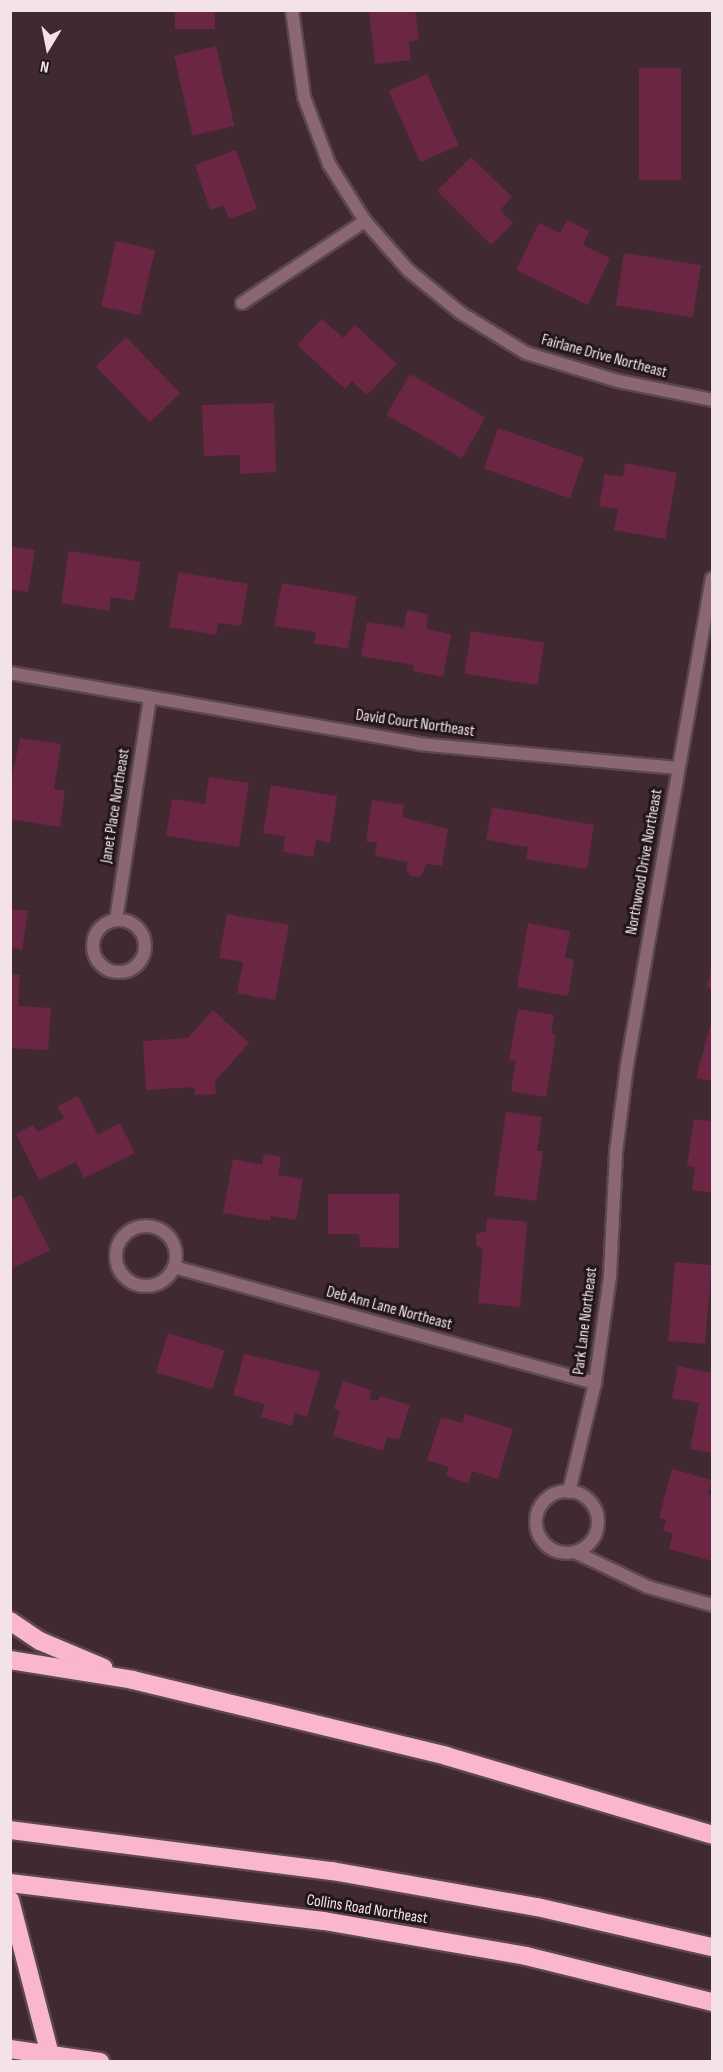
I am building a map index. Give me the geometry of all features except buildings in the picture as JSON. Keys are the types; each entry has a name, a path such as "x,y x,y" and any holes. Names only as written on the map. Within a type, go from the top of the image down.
{"highway":[{"path":"10,1621 40,1641 133,1680"},
{"path":"10,1660 133,1680 446,1756 712,1835"},
{"name":"Collins Road Northeast","path":"10,1830 332,1871 537,1907 712,1947"},
{"name":"Collins Road Northeast","path":"10,1883 358,1927 526,1956 712,2002"},
{"path":"10,1900 51,2057"},
{"path":"10,2049 51,2057 100,2061"}],"street":[{"name":"Fairlane Drive Northeast","path":"292,10 304,97 329,164 365,221 408,270 461,313 525,353 618,381 712,400"},
{"path":"242,303 365,221"},
{"name":"Northwood Drive Northeast","path":"616,1152 677,768 712,578"},
{"name":"David Court Northeast","path":"10,673 419,744 677,768"},
{"name":"Janet Place Northeast","path":"116,920 150,698"},
{"path":"116,920 139,929 145,944 141,961 120,973 103,968 93,953 94,935 116,920"},
{"name":"Park Lane Northeast","path":"569,1492 596,1383 610,1276 616,1152"},
{"path":"136,1227 156,1227 171,1239 176,1247 174,1267 169,1276 152,1286 132,1283 118,1268 117,1248 136,1227"},
{"name":"Deb Ann Lane Northeast","path":"174,1267 596,1383"},
{"path":"575,1552 592,1540 597,1519 588,1500 569,1492 560,1492 543,1502 536,1520 540,1539 555,1551 575,1552 648,1587 712,1605"}]}
